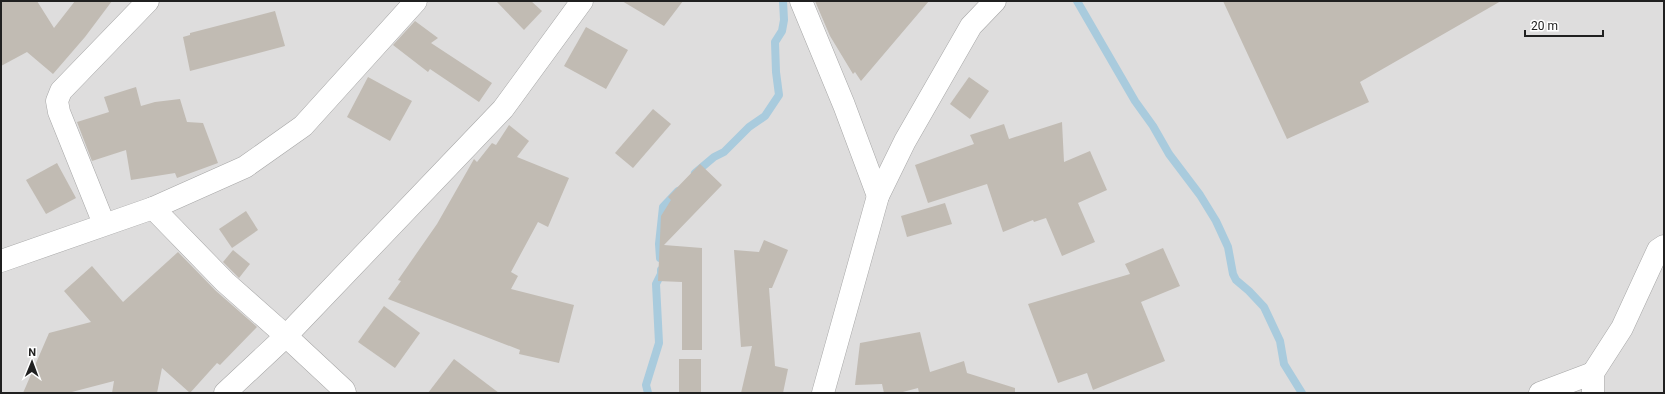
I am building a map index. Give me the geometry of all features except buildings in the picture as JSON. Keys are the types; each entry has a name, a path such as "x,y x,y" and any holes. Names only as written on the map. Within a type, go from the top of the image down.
{"street":[{"path":"104,224 58,112 57,101 61,91 148,1"},
{"path":"1,261 153,208 245,168 304,126 416,1"},
{"path":"225,393 286,336 503,109 582,1"},
{"path":"801,1 844,105 878,196"},
{"path":"823,393 878,196 905,141 971,26 995,1"},
{"path":"153,208 224,282 286,336 344,390 345,393"},
{"path":"1540,393 1593,383 1622,328 1658,250 1664,246"}],"shaded area":[{"path":"1,1 1664,1 1664,393 1,393"}],"waterway":[{"path":"695,173 714,157 724,152 749,127 765,116 779,95 776,72 775,42 782,31 784,20 783,1"},
{"path":"1077,1 1135,101 1153,126 1169,154 1200,195 1216,221 1228,247 1233,274 1236,280 1264,307 1280,341 1284,364 1302,393"},
{"path":"660,258 659,244 663,207 678,191"},
{"path":"648,393 646,385 659,343 656,284 661,274 661,270"}]}
